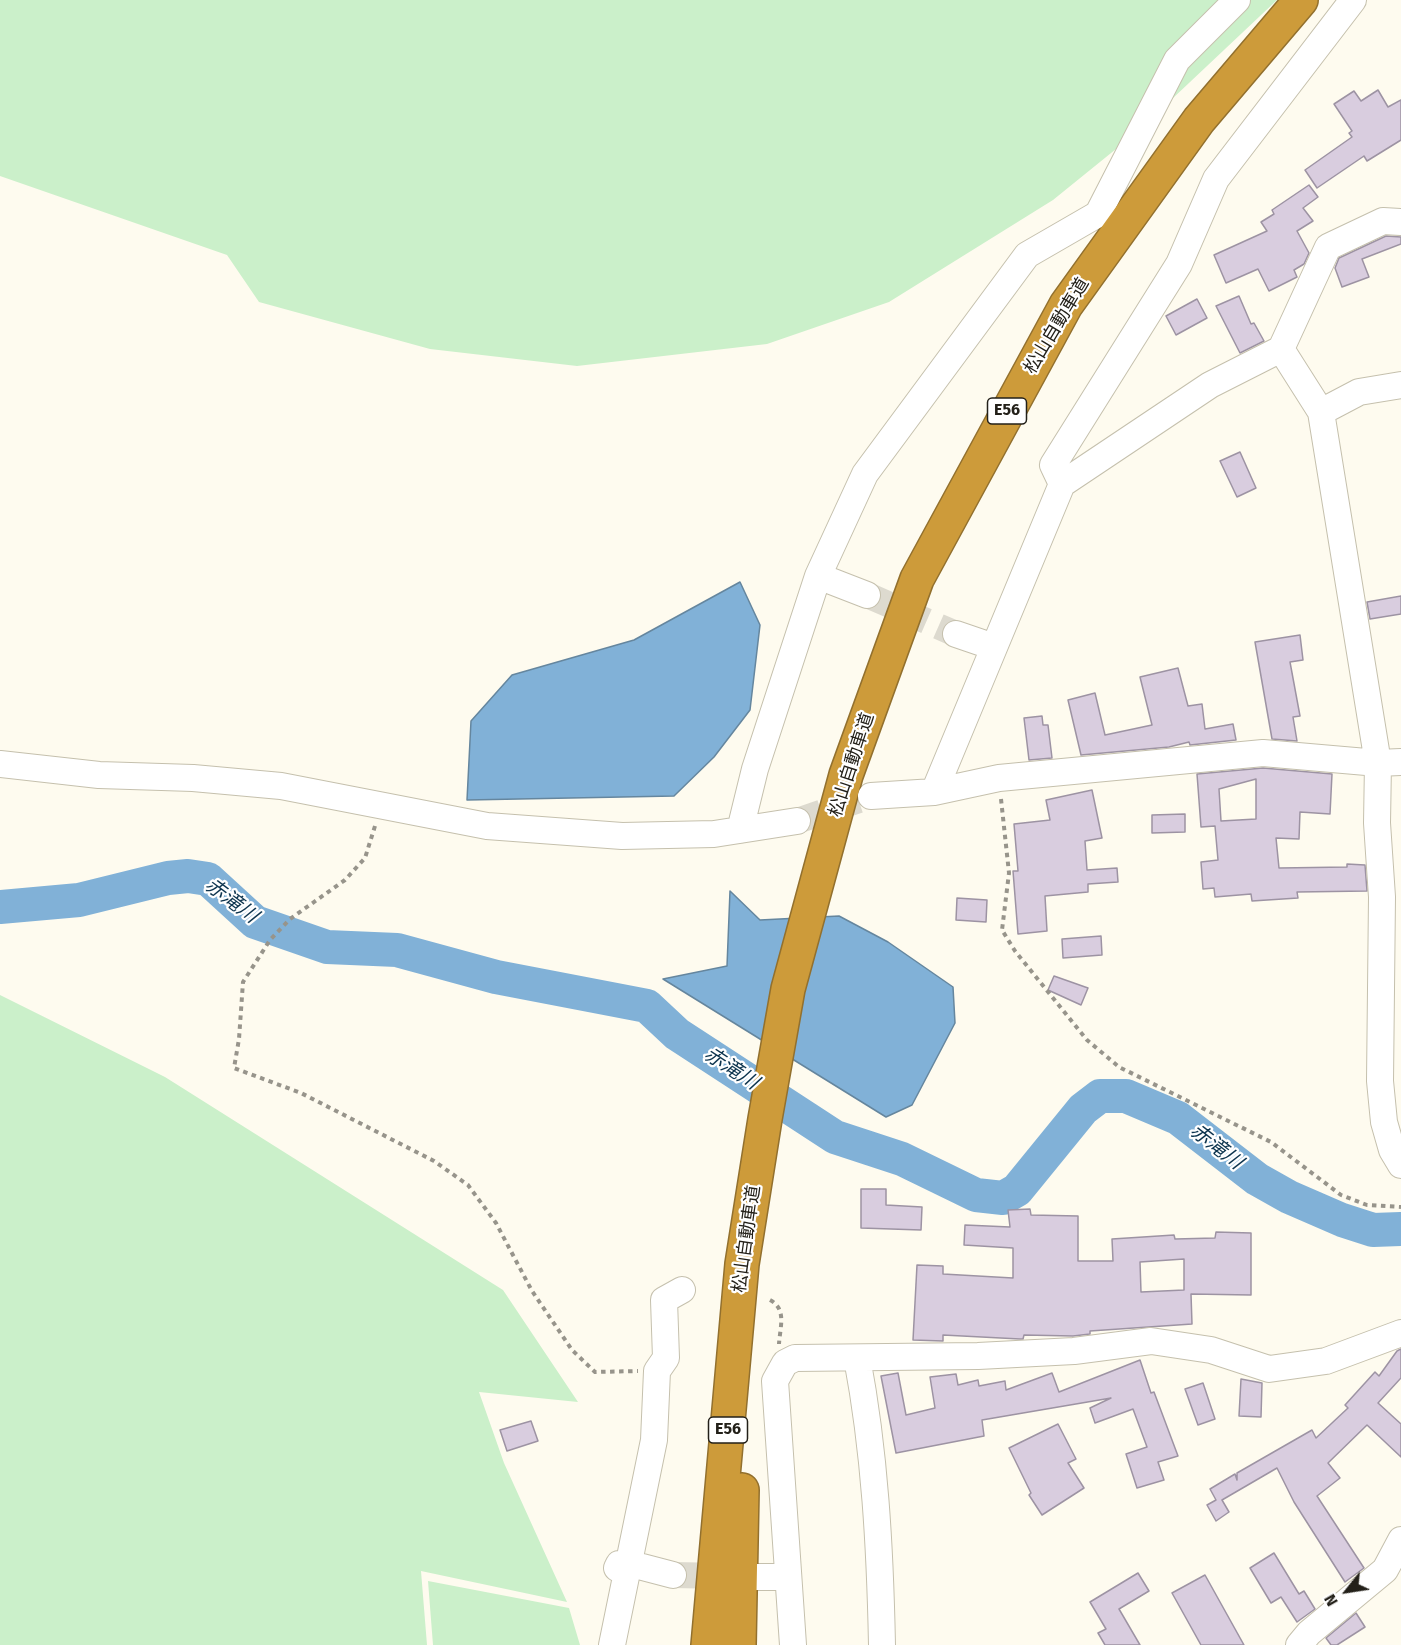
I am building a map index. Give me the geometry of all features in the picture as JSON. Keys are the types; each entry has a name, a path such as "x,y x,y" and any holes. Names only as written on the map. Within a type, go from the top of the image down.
{"highway":[{"name":"松山自動車道","path":"707,1637 746,1239 788,989 846,775 917,579 1066,305 1199,120 1300,0"},
{"path":"739,1645 746,1239"}],"street":[{"path":"740,830 755,769 818,576 865,474 1027,255 1098,214 1177,60 1237,0"},
{"path":"1062,484 1053,465 1179,264 1216,179 1353,0"},
{"path":"934,792 1062,484 1210,385 1281,349 1328,247 1383,222 1401,222"},
{"path":"1281,349 1321,412 1389,763 1377,823 1382,897 1380,1081 1383,1122 1392,1150 1401,1166"},
{"path":"1321,412 1359,392 1401,386"},
{"path":"818,576 867,595"},
{"path":"956,634 994,647"},
{"path":"871,796 934,792 999,778 1263,753 1389,763"},
{"path":"0,764 99,775 193,778 281,786 487,826 610,836 714,834 797,821"},
{"path":"612,1645 654,1440 657,1371 666,1358 664,1300 682,1290"},
{"path":"793,1645 786,1577 775,1382 785,1363 795,1358 1074,1351 1151,1341 1211,1350 1269,1369 1326,1361 1401,1332"},
{"path":"857,1358 870,1436 879,1540 882,1645"},
{"path":"1299,1645 1309,1633 1385,1570 1401,1540"},
{"path":"598,1645 619,1564 630,1564 673,1575"},
{"path":"755,1577 786,1577"}],"path":[{"path":"999,778 1009,873 1002,930 1022,960 1087,1040 1119,1067 1271,1142 1341,1195 1367,1205 1401,1208"},
{"path":"382,806 365,858 345,880 290,920 270,940 243,982 239,1039 234,1068 301,1093 434,1161 468,1185 496,1223 532,1292 572,1350 595,1372 657,1371"},
{"path":"770,1300 778,1304 782,1314 778,1347 785,1363"}],"green space":[{"path":"0,0 1277,0 1137,132 1053,200 889,302 767,344 577,366 430,349 259,302 227,255 0,176"},
{"path":"0,995 165,1077 503,1290 578,1402 479,1392 504,1463 567,1602 421,1571 427,1645 0,1645"},
{"path":"428,1581 569,1608 580,1645 433,1645"}],"water":[{"path":"740,582 760,625 750,710 714,757 674,796 467,800 471,721 512,675 634,640"},
{"path":"730,891 760,920 839,916 888,942 953,987 955,1023 912,1105 886,1117 663,979 727,966"}],"building":[{"path":"1378,90 1388,107 1401,100 1401,140 1367,161 1364,156 1317,188 1305,170 1352,137 1349,133 1352,131 1334,104 1354,91 1361,101"},
{"path":"1309,185 1318,197 1303,208 1313,221 1297,231 1309,253 1304,264 1294,270 1297,277 1269,291 1258,269 1226,283 1214,255 1267,231 1261,222 1274,214 1272,210"},
{"path":"1386,236 1401,237 1401,244 1362,259 1369,277 1342,287 1335,268 1339,258"},
{"path":"1239,296 1251,324 1254,323 1264,341 1240,353 1216,306"},
{"path":"1197,299 1207,318 1176,335 1166,316"},
{"path":"1240,452 1256,488 1237,497 1220,461"},
{"path":"1401,596 1401,614 1370,619 1367,602"},
{"path":"1300,635 1303,660 1290,662 1300,716 1293,717 1297,741 1272,739 1255,642"},
{"path":"1178,668 1188,706 1202,704 1205,729 1233,724 1236,740 1190,745 1189,742 1169,747 1081,755 1068,700 1095,693 1105,735 1152,725 1140,677"},
{"path":"1042,716 1043,725 1048,725 1052,758 1029,760 1024,718"},
{"path":"1263,768 1332,774 1330,814 1300,812 1299,839 1276,838 1279,868 1365,865 1367,891 1297,892 1298,898 1252,901 1251,894 1215,897 1214,888 1203,889 1201,862 1218,860 1215,826 1201,827 1197,774","holes":["1256,779 1256,819 1221,821 1219,789"]},
{"path":"1092,790 1102,838 1085,841 1087,870 1117,868 1118,882 1088,884 1088,892 1045,896 1047,931 1018,934 1013,871 1018,871 1014,824 1050,820 1046,800"},
{"path":"1185,814 1185,832 1152,833 1152,815"},
{"path":"957,898 987,900 986,922 956,920"},
{"path":"1101,936 1102,955 1063,958 1062,939"},
{"path":"1054,976 1088,988 1081,1005 1048,990"},
{"path":"861,1189 886,1189 886,1205 922,1207 921,1230 861,1228"},
{"path":"1030,1209 1031,1215 1078,1216 1078,1261 1113,1261 1112,1239 1174,1235 1175,1239 1215,1238 1216,1232 1251,1233 1251,1295 1191,1294 1192,1324 1090,1331 1090,1334 1073,1336 1024,1335 1023,1339 943,1335 943,1341 913,1340 917,1265 943,1266 943,1274 1013,1278 1013,1248 964,1245 965,1225 1010,1227 1008,1210","holes":["1184,1259 1184,1290 1141,1292 1140,1262"]},
{"path":"1401,1349 1401,1378 1378,1403 1401,1424 1401,1457 1367,1425 1328,1463 1340,1478 1317,1496 1364,1568 1345,1582 1294,1502 1277,1468 1222,1500 1229,1512 1216,1521 1207,1505 1216,1500 1210,1489 1235,1474 1237,1480 1237,1473 1312,1430 1316,1438 1348,1408 1345,1405 1375,1372 1379,1376 1397,1351"},
{"path":"1140,1360 1151,1393 1154,1392 1178,1456 1158,1462 1164,1480 1137,1488 1126,1454 1147,1447 1133,1409 1095,1423 1090,1408 1111,1398 982,1420 984,1436 896,1453 881,1376 898,1373 906,1415 935,1408 930,1377 956,1374 958,1385 978,1380 979,1386 1005,1381 1006,1390 1052,1373 1059,1392"},
{"path":"1241,1379 1262,1383 1261,1417 1239,1416"},
{"path":"1203,1383 1215,1419 1198,1425 1185,1389"},
{"path":"531,1421 538,1441 507,1451 500,1430"},
{"path":"1058,1424 1076,1459 1068,1463 1084,1488 1042,1515 1029,1495 1031,1493 1009,1448"},
{"path":"1274,1553 1299,1594 1304,1591 1315,1609 1297,1622 1281,1597 1271,1603 1250,1568"},
{"path":"1138,1573 1149,1591 1119,1609 1140,1645 1105,1645 1098,1633 1106,1629 1090,1602"},
{"path":"1205,1575 1244,1645 1201,1645 1172,1593"},
{"path":"1356,1613 1365,1627 1337,1645 1331,1645 1326,1638"}],"waterway":[{"name":"赤滝川","path":"0,907 79,900 168,878 188,876 208,879 255,922 327,947 397,950 496,977 647,1006 677,1034 835,1137 902,1159 976,1195 1003,1198 1017,1190 1083,1109 1100,1096 1126,1096 1178,1118 1257,1179 1289,1197 1342,1220 1373,1230 1401,1229"}],"tunnel":[{"path":"867,595 956,634"},
{"path":"797,821 871,796"},
{"path":"673,1575 732,1576"}]}
